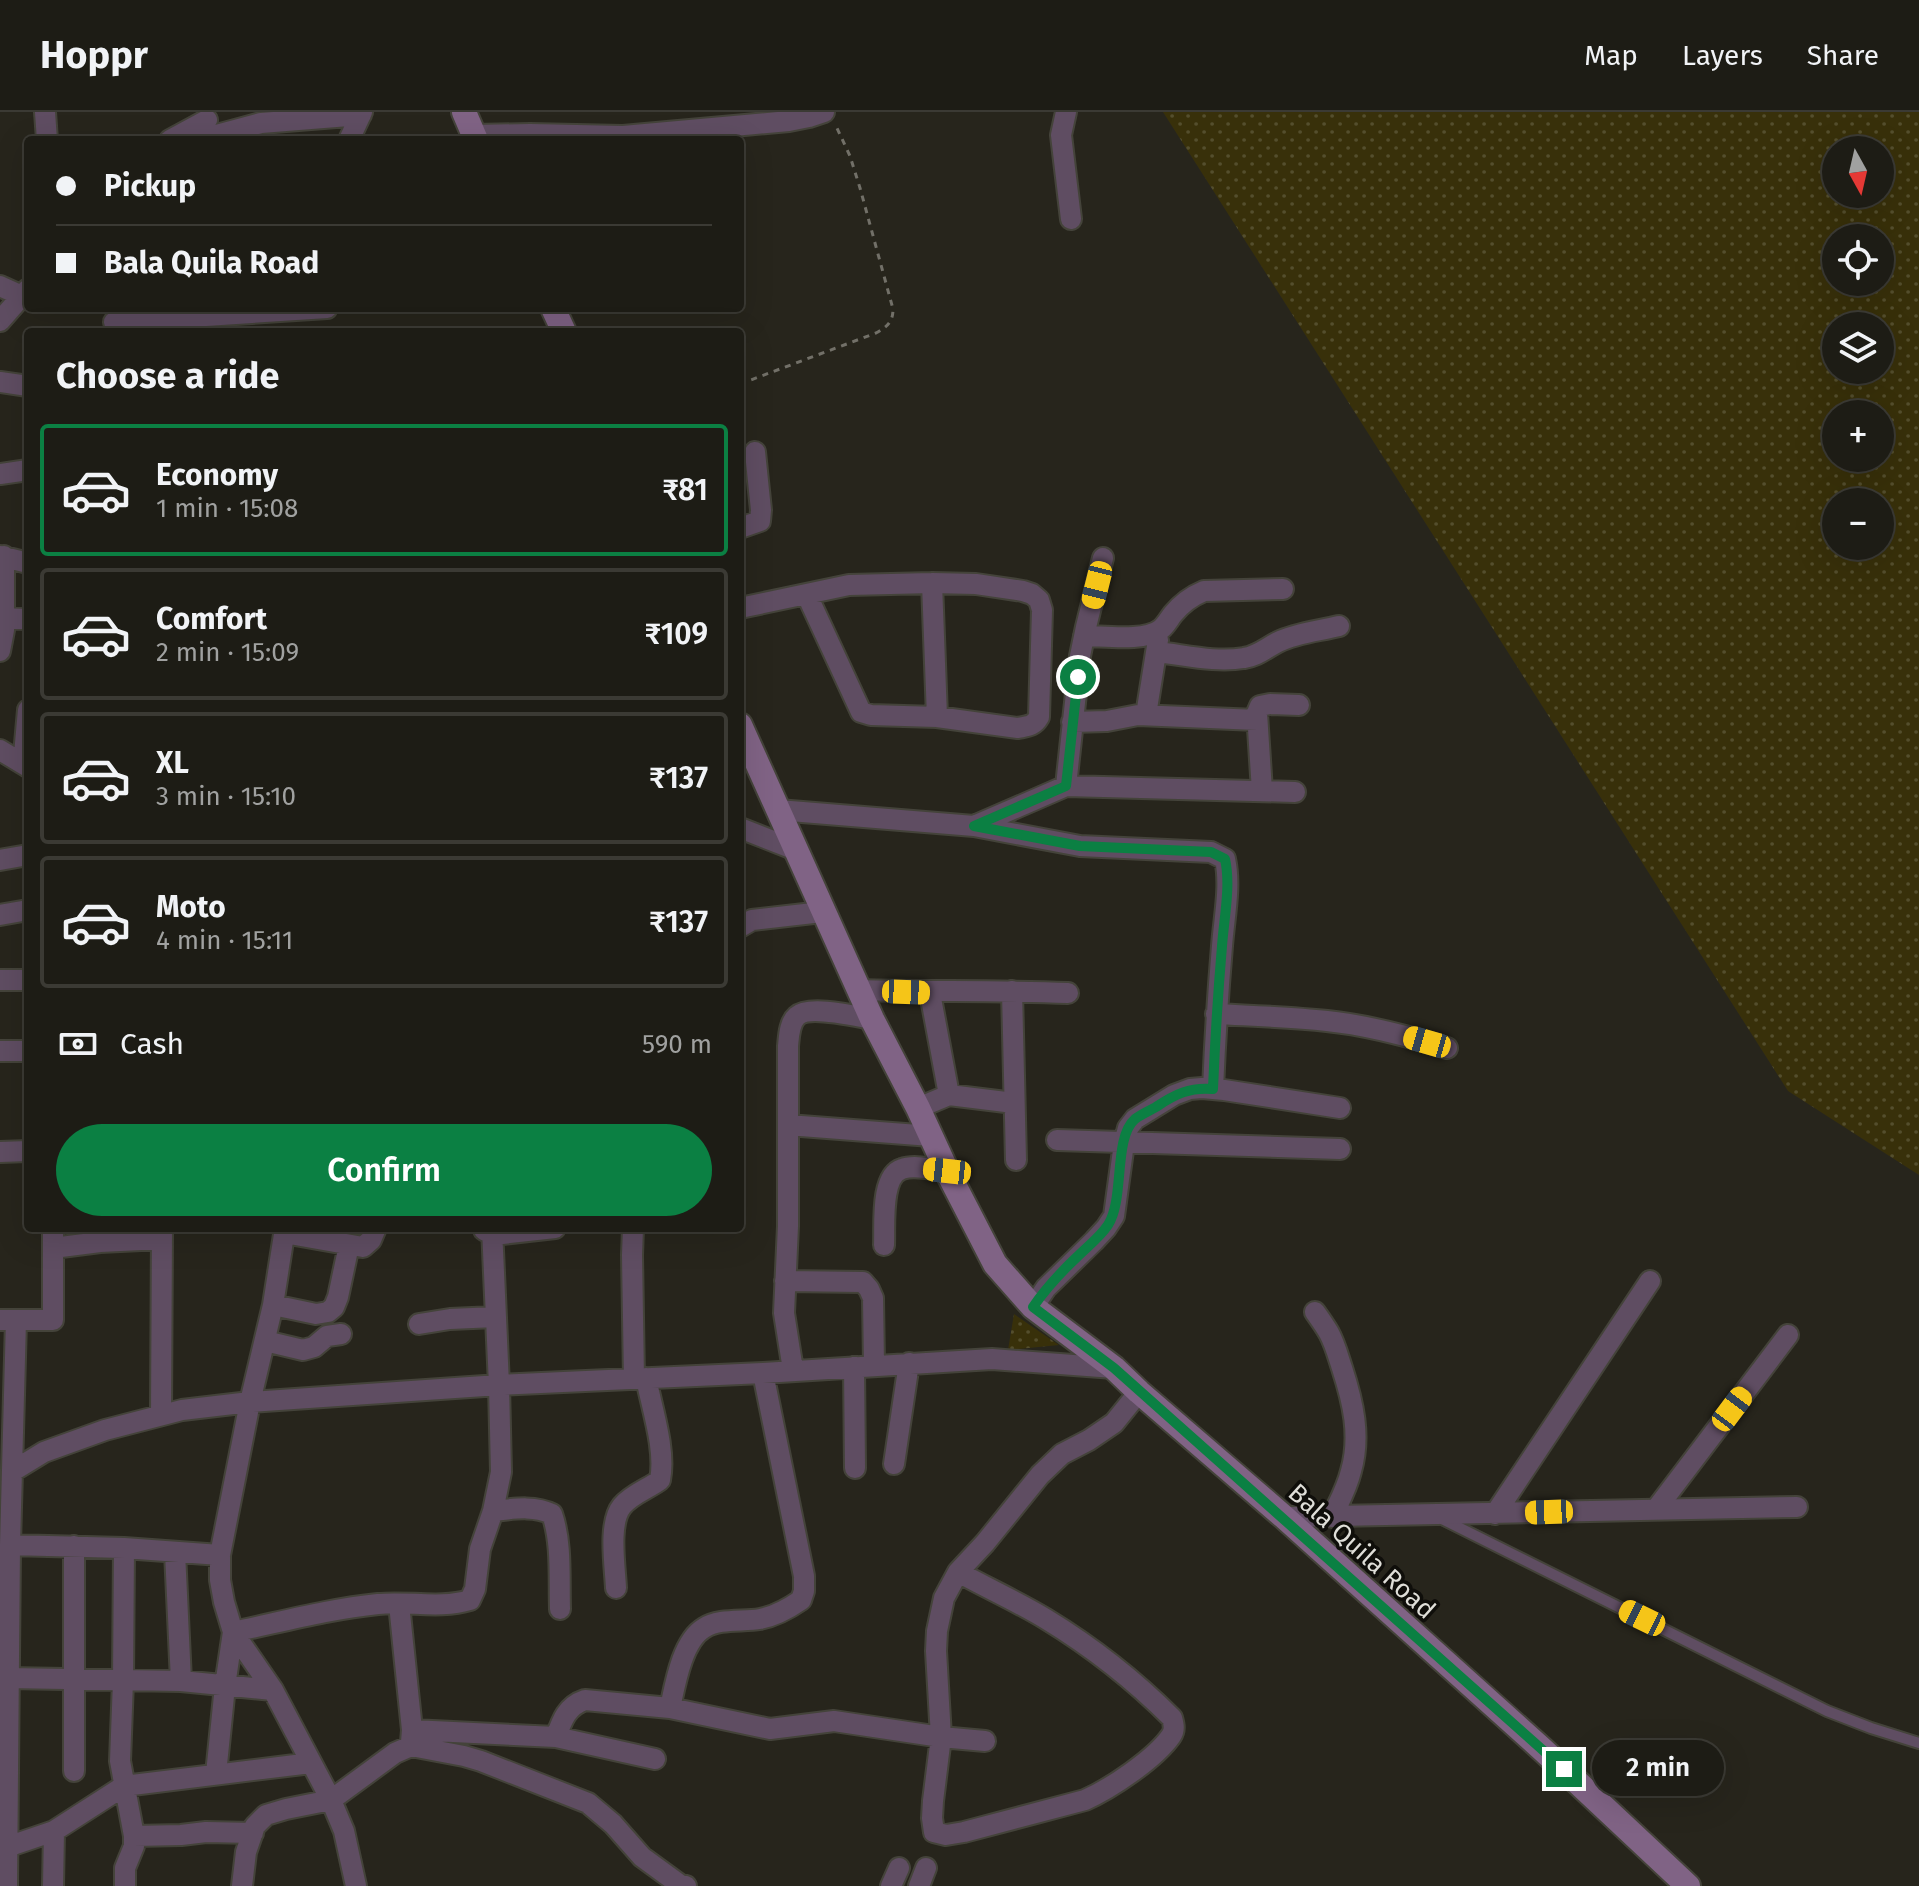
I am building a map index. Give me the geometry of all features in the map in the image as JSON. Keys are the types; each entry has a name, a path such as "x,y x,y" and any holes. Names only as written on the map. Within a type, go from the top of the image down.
{"street":[{"path":"45,112 47,136"},
{"path":"464,112 474,136"},
{"path":"1066,112 1061,135 1071,219"},
{"path":"182,136 210,127 361,113 351,136"},
{"path":"627,136 809,117 830,118"},
{"path":"515,136 578,136"},
{"path":"0,286 24,292"},
{"path":"0,321 24,293"},
{"path":"112,321 234,318 290,312"},
{"path":"0,382 24,385"},
{"path":"744,527 760,521 755,452"},
{"path":"0,474 24,471"},
{"path":"0,651 4,638 2,556 24,562"},
{"path":"1066,786 1084,636 1103,558"},
{"path":"932,583 937,717"},
{"path":"744,607 849,585 976,584 1032,594 1039,600 1042,610 1041,709 1036,723 1018,728 937,717 861,712 807,595"},
{"path":"1146,715 1160,631 1178,608 1204,591 1283,589"},
{"path":"2,618 24,619"},
{"path":"1157,652 1246,658 1290,637 1339,626"},
{"path":"1084,636 1140,636 1160,631"},
{"path":"1262,791 1257,720 1260,706 1299,705"},
{"path":"1072,722 1138,715 1257,720"},
{"path":"18,756 24,728"},
{"name":"Bala Quila Road","path":"744,734 858,990 995,1264 1033,1307 1114,1368 1284,1517 1543,1750 1688,1886"},
{"path":"974,826 1066,786 1295,792"},
{"path":"778,810 974,826 1080,846 1211,852 1225,859 1226,895 1213,1089"},
{"path":"744,830 796,850"},
{"path":"0,860 24,856"},
{"path":"0,915 24,911"},
{"path":"744,925 752,920 822,912"},
{"path":"0,980 24,980"},
{"path":"858,990 1068,993"},
{"path":"1012,991 1016,1160"},
{"path":"930,993 949,1095"},
{"path":"793,1370 784,1313 788,1226 788,1046 791,1024 797,1016 815,1011 872,1019"},
{"path":"1216,1014 1348,1024 1385,1030 1447,1048"},
{"path":"0,1051 24,1051"},
{"path":"1033,1307 1046,1288 1094,1241 1114,1216 1124,1143 1128,1128 1135,1119 1190,1089 1213,1089 1340,1108"},
{"path":"918,1108 949,1095 1014,1103"},
{"path":"788,1125 931,1136"},
{"path":"1057,1140 1340,1149"},
{"path":"0,1152 24,1151"},
{"path":"884,1245 886,1195 895,1173 912,1168 947,1171"},
{"path":"285,1232 273,1305 220,1555 220,1580 233,1632 273,1690 331,1800 344,1831 356,1886"},
{"path":"294,1232 363,1247 374,1232"},
{"path":"233,1632 350,1608 399,1604 445,1605 470,1600 501,1472 499,1385 488,1232"},
{"path":"616,1588 616,1517 632,1497 660,1480 662,1470 662,1455 640,1379 633,1232"},
{"path":"7,1886 4,1819 8,1678 5,1605 10,1545 8,1320 53,1320 53,1238 100,1242 162,1233 161,1415"},
{"path":"273,1305 316,1314 328,1312 338,1297 349,1245"},
{"path":"785,1281 863,1282 873,1298 855,1468"},
{"path":"1495,1514 1650,1281"},
{"path":"1315,1312 1335,1346 1352,1403 1355,1425 1352,1471 1332,1517"},
{"path":"419,1324 495,1317"},
{"path":"265,1341 303,1350 314,1347 327,1336 341,1334"},
{"path":"1657,1508 1788,1335"},
{"path":"7,1470 64,1443 161,1415 250,1402 499,1385 992,1359 1114,1368"},
{"path":"894,1464 909,1363"},
{"path":"670,1708 686,1650 702,1629 714,1624 774,1616 801,1600 804,1591 804,1576 763,1373"},
{"path":"958,1572 1043,1617 1098,1653 1141,1689 1172,1718 1174,1725 1172,1734 1153,1754 1102,1792 1085,1800 964,1832 946,1835 934,1832 932,1818 941,1737 936,1651 944,1598 958,1572 1051,1463 1114,1423 1139,1392"},
{"path":"1284,1517 1797,1507"},
{"path":"493,1511 530,1508 543,1509 552,1514 558,1544 560,1609"},
{"path":"10,1545 124,1548 220,1555"},
{"path":"74,1546 74,1771"},
{"path":"124,1548 120,1761 134,1836 134,1846 125,1868 125,1886"},
{"path":"175,1552 181,1681"},
{"path":"399,1604 411,1738"},
{"path":"216,1774 233,1632"},
{"path":"8,1678 181,1681 273,1690"},
{"path":"556,1737 566,1713 585,1700 670,1708 770,1729 834,1721 985,1741"},
{"path":"242,1886 246,1852 255,1826 266,1815 331,1800 411,1738 556,1737 655,1759"},
{"path":"411,1738 481,1761 588,1803 613,1824 642,1857 681,1885"},
{"path":"7,1847 54,1831 124,1786 311,1763"},
{"path":"53,1886 54,1831"},
{"path":"134,1836 253,1833"}],"lane":[{"path":"1436,1516 1827,1711 1919,1743"}],"path":[{"path":"744,382 876,333 893,319 893,309 850,156 830,118"}],"shaded area":[{"path":"1163,112 1919,112 1919,1175 1788,1091"},
{"path":"1014,1314 1059,1345 1008,1350"}],"route":[{"path":"1078,677 1066,786 974,826 1080,846 1211,852 1225,859 1226,895 1213,1089 1190,1089 1174,1095 1135,1119 1128,1128 1124,1143 1114,1216 1094,1241 1046,1288 1033,1307 1114,1368 1564,1769"}]}
